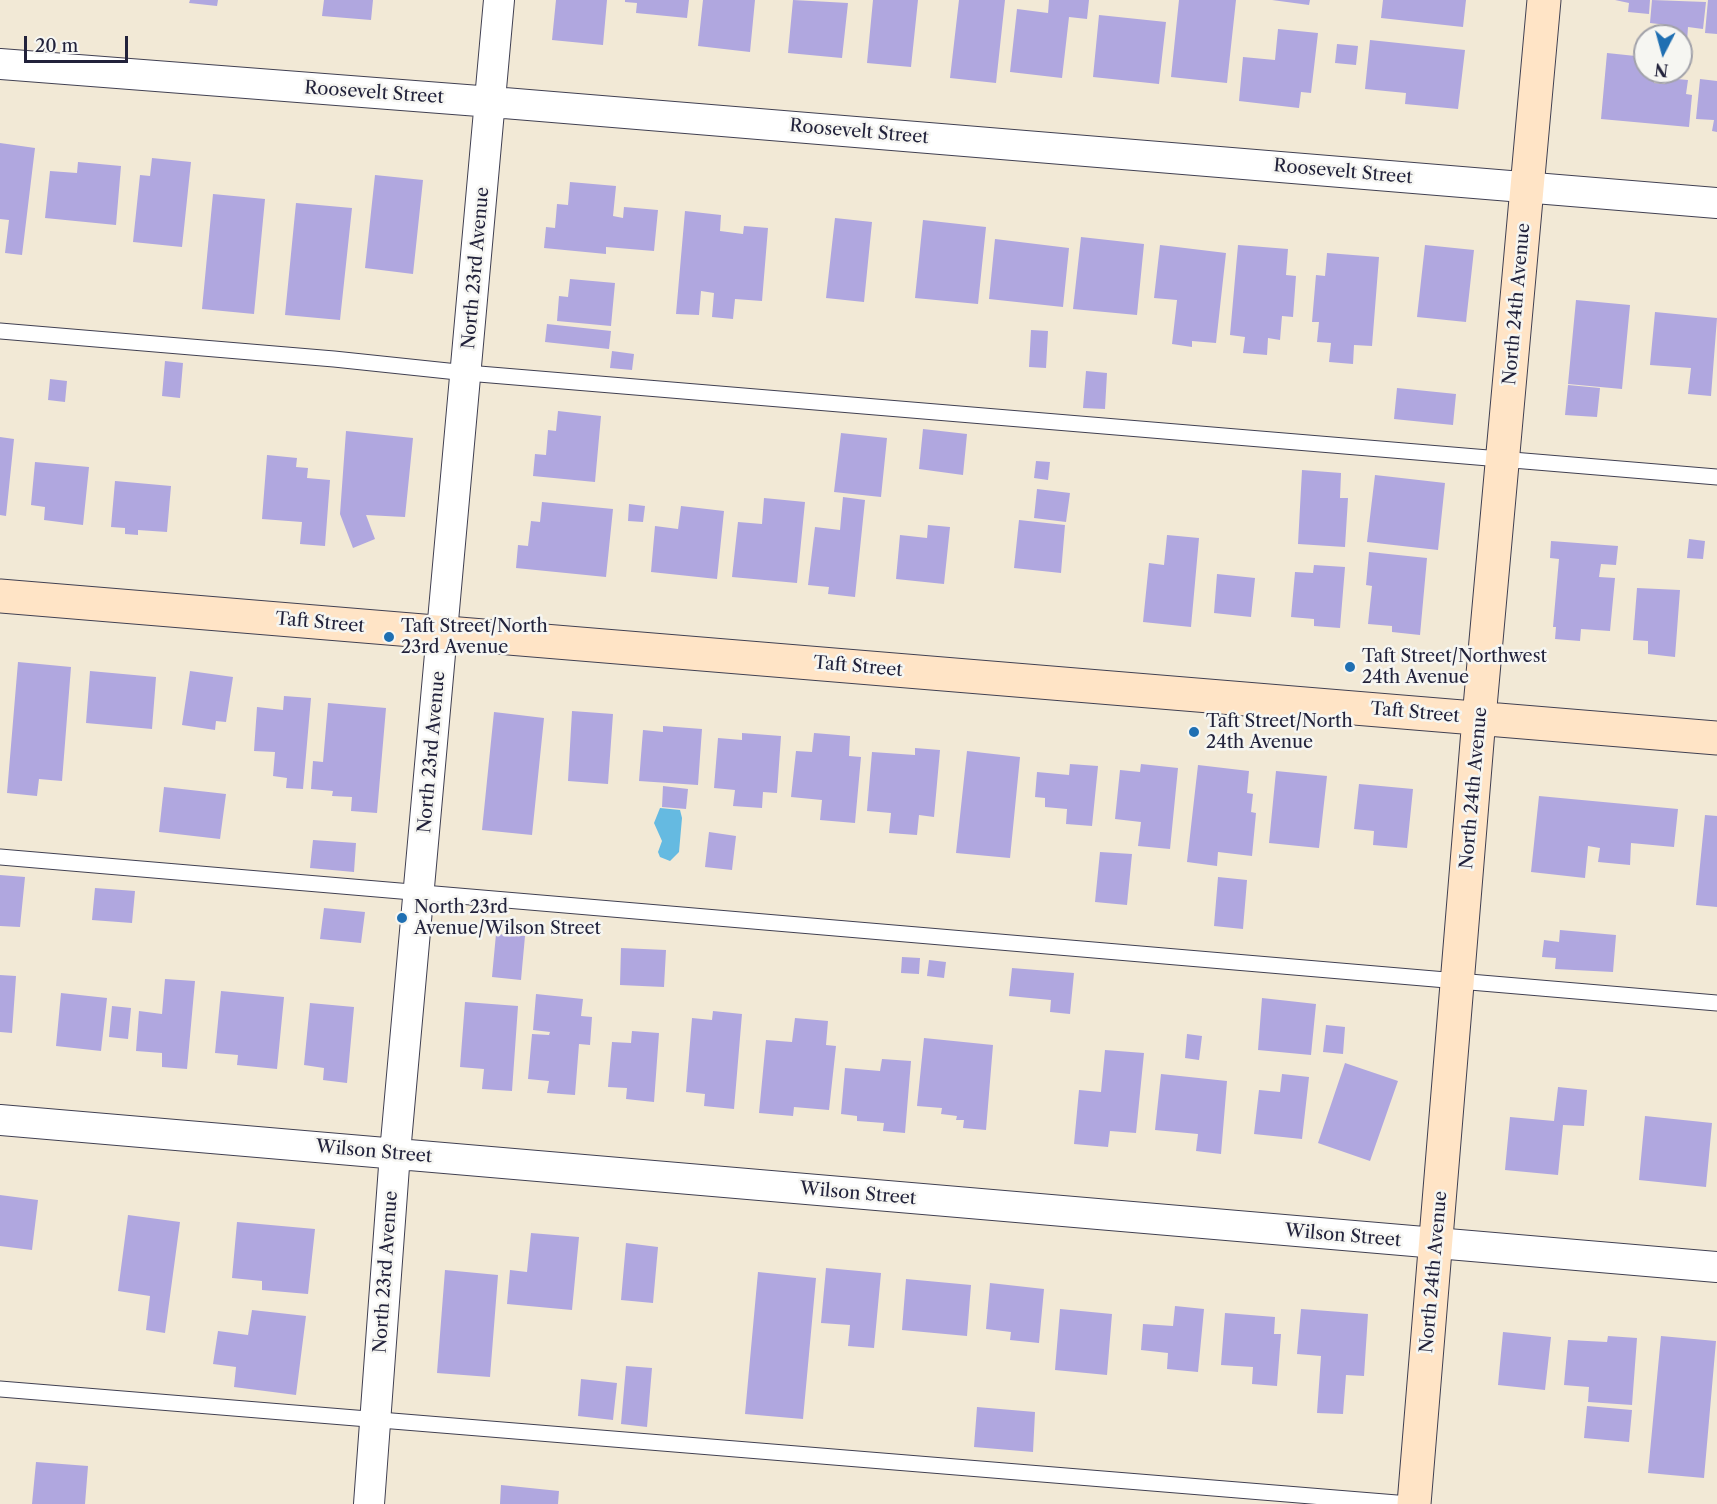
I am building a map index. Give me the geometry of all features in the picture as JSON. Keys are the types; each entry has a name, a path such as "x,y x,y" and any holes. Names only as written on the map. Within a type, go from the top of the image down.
{"street":[{"name":"North 23rd Avenue","path":"369,1504 395,1154 492,102 499,0"},
{"name":"North 24th Avenue","path":"1414,1504 1479,718 1544,0"},
{"name":"Roosevelt Street","path":"0,64 492,102 1717,203"},
{"name":"Taft Street","path":"0,596 1717,738"},
{"name":"Wilson Street","path":"0,1120 1717,1267"}],"lane":[{"path":"0,331 334,359 467,374 1717,477"},
{"path":"0,857 1717,1003"},
{"path":"0,1389 1409,1504"}],"water":[{"path":"660,808 680,810 682,818 679,852 670,861 660,857 658,852 662,841 654,823"}],"building":[{"path":"190,0 218,0 217,6 189,3"},
{"path":"324,0 373,0 371,20 322,16"},
{"path":"556,0 607,0 603,45 552,40"},
{"path":"625,0 689,0 687,18 636,13 637,3 625,2"},
{"path":"703,0 755,0 750,52 698,46"},
{"path":"793,0 848,3 842,58 788,53"},
{"path":"873,0 918,0 911,67 867,63"},
{"path":"959,0 1005,0 996,83 950,78"},
{"path":"1049,0 1089,0 1087,19 1069,17 1062,78 1010,72 1017,9 1048,13"},
{"path":"1179,0 1236,0 1227,83 1171,77"},
{"path":"1272,0 1310,0 1309,5"},
{"path":"1383,0 1466,0 1463,27 1381,18"},
{"path":"1615,0 1650,0 1649,14 1628,12 1629,3"},
{"path":"1652,0 1706,2 1703,29 1693,28 1693,24 1650,23"},
{"path":"1708,0 1717,0 1717,34 1705,33"},
{"path":"1099,15 1166,22 1159,84 1093,77"},
{"path":"1278,29 1318,33 1311,93 1301,92 1299,108 1239,101 1243,57 1275,60"},
{"path":"1370,40 1465,50 1458,109 1405,104 1406,93 1365,89"},
{"path":"1337,44 1358,46 1356,65 1335,63"},
{"path":"1607,53 1633,56 1633,84 1687,84 1686,94 1692,95 1689,127 1601,119"},
{"path":"1700,79 1717,81 1717,132 1712,131 1714,120 1696,119"},
{"path":"0,143 35,148 22,255 5,253 9,220 0,219"},
{"path":"152,158 191,162 182,247 133,242 140,175 150,176"},
{"path":"78,162 121,166 116,225 45,218 50,171 77,173"},
{"path":"375,175 423,180 413,274 365,268"},
{"path":"570,182 616,186 613,216 623,218 624,207 658,210 654,251 606,247 606,254 544,248 546,227 555,228 557,204 568,205"},
{"path":"213,194 265,199 254,314 202,309"},
{"path":"296,203 352,208 340,320 285,315"},
{"path":"685,211 721,215 720,231 743,234 744,226 768,228 762,301 735,299 733,319 712,317 714,293 701,291 699,315 676,314"},
{"path":"835,218 872,222 864,302 826,298"},
{"path":"923,220 986,227 978,304 915,298"},
{"path":"1081,237 1144,244 1137,315 1073,309"},
{"path":"995,239 1069,248 1063,307 989,299"},
{"path":"1160,245 1226,253 1216,343 1192,341 1192,347 1172,344 1177,300 1154,298"},
{"path":"1238,245 1288,249 1286,275 1296,276 1293,317 1282,316 1280,340 1268,338 1267,355 1243,353 1245,337 1230,335"},
{"path":"1425,245 1474,250 1466,322 1417,317"},
{"path":"1327,253 1379,257 1372,346 1354,345 1353,364 1329,362 1331,343 1317,342 1319,322 1312,322 1316,275 1325,276"},
{"path":"570,279 615,283 611,326 557,321 559,296 568,297"},
{"path":"1576,300 1630,305 1622,389 1568,384"},
{"path":"1655,312 1717,318 1711,396 1688,394 1691,368 1650,365"},
{"path":"547,324 611,331 609,349 545,342"},
{"path":"1031,330 1048,331 1046,368 1029,367"},
{"path":"612,351 634,354 632,370 610,368"},
{"path":"165,361 183,363 180,398 162,396"},
{"path":"1086,371 1107,373 1105,409 1083,408"},
{"path":"50,379 67,381 65,402 48,400"},
{"path":"1568,385 1600,388 1597,417 1565,415"},
{"path":"1397,388 1456,394 1453,425 1394,419"},
{"path":"558,411 601,416 595,482 533,476 535,454 546,455 548,430 556,431"},
{"path":"923,429 967,434 963,475 919,469"},
{"path":"346,431 413,438 405,517 366,515 375,539 353,548 340,514"},
{"path":"841,433 887,438 881,497 834,492"},
{"path":"0,437 14,439 6,516 0,515"},
{"path":"267,455 297,458 296,467 308,468 307,478 330,480 325,546 300,544 302,522 262,519"},
{"path":"1036,461 1050,462 1048,480 1034,478"},
{"path":"35,462 89,467 83,525 44,520 45,507 31,505"},
{"path":"1302,470 1341,473 1340,498 1348,498 1345,547 1298,544"},
{"path":"1375,475 1445,483 1438,550 1367,542"},
{"path":"115,481 171,486 167,532 138,530 138,535 125,534 125,528 111,527"},
{"path":"1037,489 1070,493 1066,522 1034,518"},
{"path":"843,497 865,500 855,597 828,594 829,587 808,585 815,527 840,530"},
{"path":"764,498 805,502 797,583 732,577 738,522 762,524"},
{"path":"542,502 613,509 606,577 516,568 518,545 528,546 531,521 540,522"},
{"path":"629,504 645,506 643,522 628,521"},
{"path":"681,506 724,511 717,579 651,572 655,526 678,529"},
{"path":"1019,520 1065,525 1061,573 1014,568"},
{"path":"928,525 950,527 944,584 896,579 900,535 927,538"},
{"path":"1167,535 1199,538 1191,627 1143,622 1149,563 1164,565"},
{"path":"1689,539 1705,541 1703,559 1687,558"},
{"path":"1551,541 1618,546 1616,565 1601,564 1599,577 1615,578 1610,631 1581,629 1580,641 1555,639 1556,627 1553,627 1559,559 1550,558"},
{"path":"1369,552 1427,558 1420,635 1392,632 1392,626 1368,624 1372,586 1366,585"},
{"path":"1314,565 1345,567 1340,628 1314,626 1314,619 1291,617 1295,572 1313,573"},
{"path":"1217,574 1255,578 1251,617 1214,613"},
{"path":"1637,588 1680,590 1675,657 1648,654 1648,641 1633,640"},
{"path":"18,662 71,667 62,781 39,779 37,796 7,793"},
{"path":"90,671 156,677 152,729 86,723"},
{"path":"190,671 233,677 226,722 216,721 215,730 182,725"},
{"path":"284,696 311,698 303,789 286,788 287,778 273,776 275,752 254,751 257,707 283,710"},
{"path":"328,703 386,708 377,813 351,811 352,797 332,796 333,791 311,789 313,761 323,762"},
{"path":"572,711 613,714 608,784 568,781"},
{"path":"494,712 544,718 532,835 482,830"},
{"path":"663,726 702,729 698,785 639,781 643,730 663,732"},
{"path":"742,733 781,736 777,793 763,792 762,808 733,806 735,790 714,788 718,738 742,740"},
{"path":"814,733 850,736 849,756 861,757 855,823 820,820 822,800 791,797 796,751 812,752"},
{"path":"915,748 940,750 934,817 919,815 917,835 889,833 891,813 867,811 872,752 915,755"},
{"path":"967,751 1020,757 1010,858 956,853"},
{"path":"1070,764 1098,766 1092,826 1066,824 1067,809 1045,807 1045,798 1035,797 1037,772 1069,775"},
{"path":"1141,764 1178,768 1170,849 1138,846 1141,822 1115,819 1120,770 1140,772"},
{"path":"1198,765 1249,771 1247,793 1253,794 1251,812 1256,813 1252,856 1218,852 1217,866 1187,862"},
{"path":"1276,771 1327,776 1319,848 1269,843"},
{"path":"1359,784 1413,789 1407,848 1373,845 1374,831 1354,829"},
{"path":"663,786 688,789 686,809 662,807"},
{"path":"164,787 226,794 220,839 159,832"},
{"path":"1539,796 1678,809 1674,847 1631,843 1630,865 1598,862 1600,848 1588,846 1585,878 1531,872"},
{"path":"1705,815 1717,816 1717,907 1696,905"},
{"path":"709,832 736,836 732,870 705,867"},
{"path":"313,840 356,843 354,872 310,868"},
{"path":"1100,852 1132,854 1127,905 1095,902"},
{"path":"0,875 25,877 20,927 0,926"},
{"path":"1218,877 1247,880 1243,929 1214,926"},
{"path":"95,888 135,891 132,923 92,920"},
{"path":"324,908 365,912 361,943 320,939"},
{"path":"1560,930 1616,935 1613,972 1555,969 1556,958 1542,957 1544,940 1559,942"},
{"path":"496,934 525,936 521,980 492,977"},
{"path":"621,948 666,950 664,987 620,985"},
{"path":"902,957 920,958 919,974 901,973"},
{"path":"929,960 946,962 944,978 927,976"},
{"path":"1012,968 1074,973 1070,1014 1050,1012 1051,1000 1009,996"},
{"path":"0,975 16,976 12,1033 0,1032"},
{"path":"165,979 195,981 187,1069 162,1067 162,1053 136,1051 139,1011 162,1014"},
{"path":"221,991 284,997 277,1069 237,1065 238,1055 215,1053"},
{"path":"61,993 107,998 101,1051 56,1046"},
{"path":"536,994 583,999 581,1016 592,1017 590,1045 579,1044 575,1095 547,1093 549,1081 528,1079 532,1034 549,1035 550,1032 533,1030"},
{"path":"1262,998 1316,1004 1311,1055 1258,1050"},
{"path":"465,1002 518,1006 512,1091 482,1089 484,1069 460,1067"},
{"path":"310,1003 354,1007 347,1083 323,1080 324,1068 304,1065"},
{"path":"112,1006 131,1008 128,1039 109,1037"},
{"path":"713,1011 742,1014 734,1109 704,1106 705,1094 686,1092 692,1018 712,1020"},
{"path":"795,1018 828,1021 826,1045 836,1046 829,1110 794,1107 793,1116 759,1113 766,1040 792,1042"},
{"path":"1326,1025 1345,1027 1343,1054 1323,1052"},
{"path":"632,1031 659,1033 654,1102 626,1099 627,1088 608,1087 612,1042 631,1043"},
{"path":"1187,1034 1202,1036 1199,1060 1185,1058"},
{"path":"924,1038 993,1045 986,1130 963,1128 964,1120 956,1120 957,1116 941,1114 942,1108 917,1106"},
{"path":"1105,1050 1144,1053 1136,1133 1110,1131 1108,1147 1074,1144 1079,1090 1101,1092"},
{"path":"882,1059 911,1061 905,1133 883,1131 884,1123 857,1121 857,1116 841,1114 845,1068 880,1071"},
{"path":"1345,1063 1398,1081 1370,1161 1318,1143"},
{"path":"1161,1074 1227,1081 1221,1154 1196,1151 1198,1134 1155,1130"},
{"path":"1282,1074 1309,1077 1302,1139 1254,1134 1259,1090 1280,1092"},
{"path":"1558,1087 1587,1090 1584,1126 1563,1125 1558,1175 1505,1170 1510,1117 1554,1121"},
{"path":"1645,1116 1712,1123 1706,1187 1639,1180"},
{"path":"0,1195 38,1200 32,1250 0,1246"},
{"path":"128,1215 180,1222 165,1333 146,1330 150,1296 118,1291"},
{"path":"237,1222 315,1229 308,1294 262,1290 262,1281 232,1278"},
{"path":"531,1233 579,1237 572,1310 507,1304 510,1270 527,1272"},
{"path":"626,1243 658,1247 653,1303 621,1300"},
{"path":"826,1268 881,1273 874,1348 848,1346 850,1325 821,1323"},
{"path":"445,1270 498,1275 490,1377 437,1373"},
{"path":"758,1272 816,1278 803,1419 745,1414"},
{"path":"906,1279 971,1285 967,1336 902,1330"},
{"path":"990,1283 1044,1289 1039,1343 1010,1340 1011,1332 986,1329"},
{"path":"1175,1306 1204,1309 1198,1372 1167,1369 1168,1353 1141,1350 1143,1324 1173,1326"},
{"path":"1060,1309 1112,1314 1107,1375 1055,1370"},
{"path":"1301,1309 1368,1314 1364,1376 1346,1375 1343,1414 1317,1413 1321,1356 1297,1354"},
{"path":"252,1310 306,1316 296,1395 234,1387 236,1367 213,1364 218,1331 248,1335"},
{"path":"1225,1313 1275,1317 1274,1334 1281,1334 1277,1386 1252,1384 1253,1367 1221,1365"},
{"path":"1503,1332 1551,1337 1545,1390 1498,1385"},
{"path":"1608,1336 1637,1338 1632,1405 1588,1402 1589,1387 1564,1385 1568,1340 1607,1342"},
{"path":"1661,1336 1716,1341 1704,1478 1648,1473"},
{"path":"626,1366 652,1368 647,1427 621,1424"},
{"path":"581,1379 617,1383 613,1420 578,1416"},
{"path":"1587,1406 1632,1410 1629,1442 1584,1438"},
{"path":"977,1407 1035,1412 1033,1452 974,1447"},
{"path":"36,1462 88,1466 85,1504 32,1504"},
{"path":"501,1485 559,1491 558,1504 500,1504"}],"place":[{"name":"Taft Street/North 23rd Avenue","path":"389,637"},
{"name":"Taft Street/Northwest 24th Avenue","path":"1350,667"},
{"name":"Taft Street/North 24th Avenue","path":"1194,732"},
{"name":"North 23rd Avenue/Wilson Street","path":"402,918"}]}
